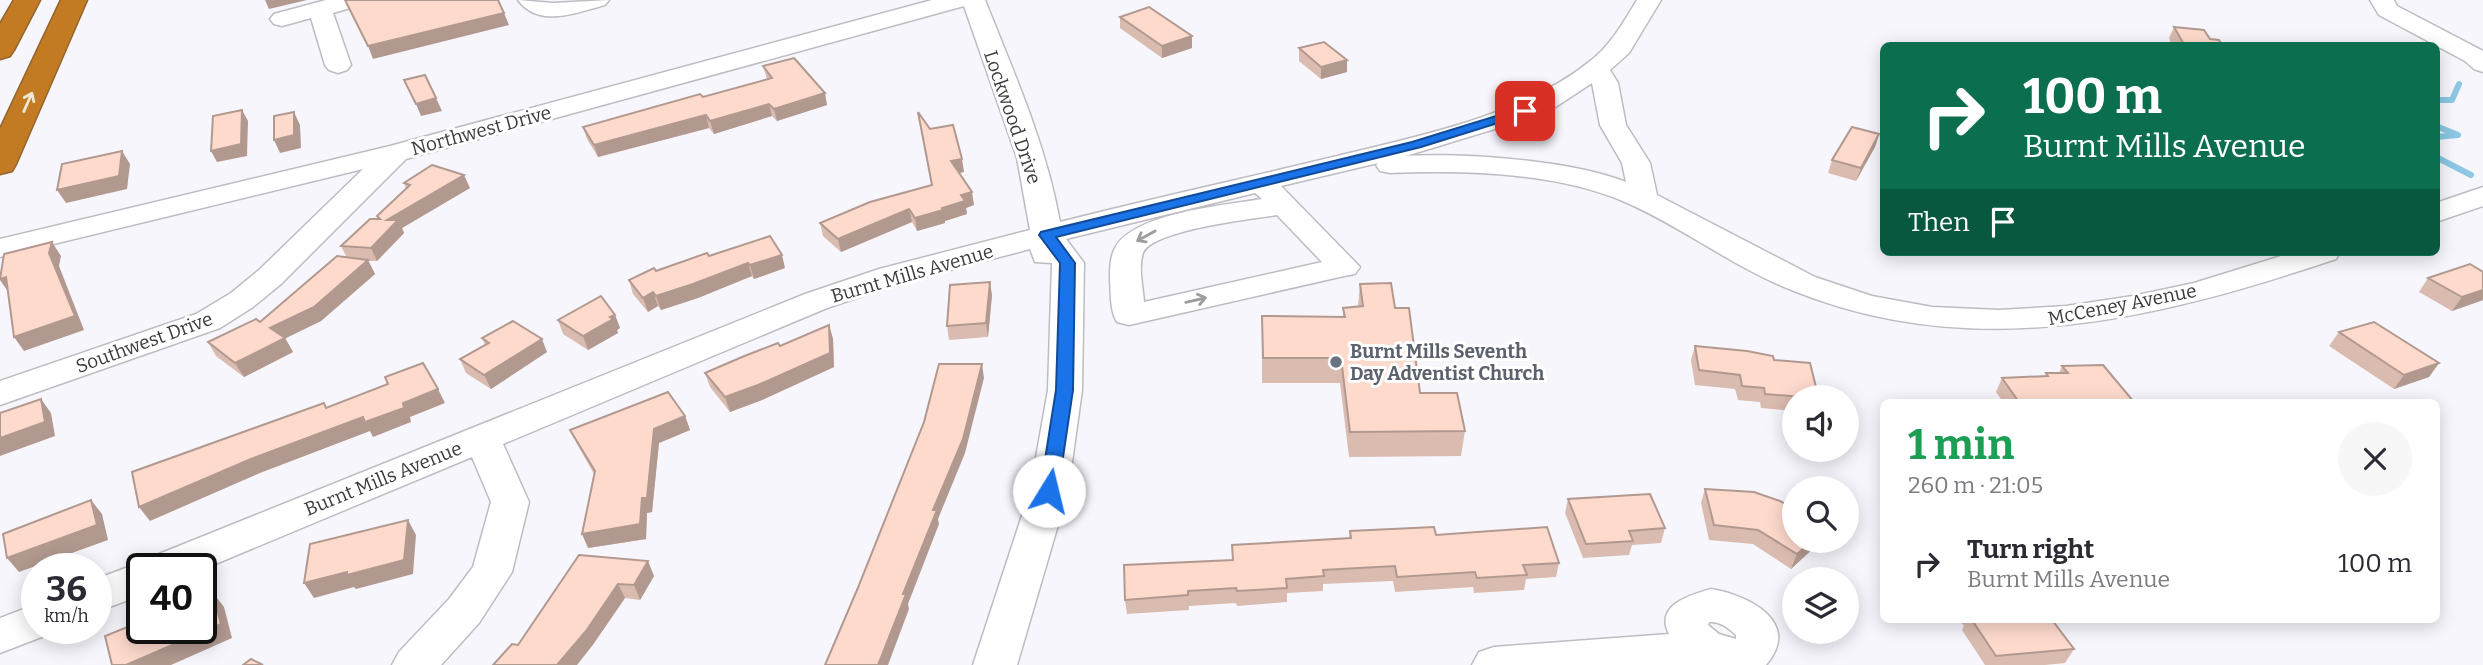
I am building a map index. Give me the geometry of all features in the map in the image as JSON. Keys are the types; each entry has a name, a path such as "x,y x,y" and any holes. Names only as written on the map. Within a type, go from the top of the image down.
{"highway":[{"path":"0,50 27,0"},
{"path":"0,164 74,0"}],"street":[{"path":"282,19 353,0"},
{"path":"530,0 543,9 559,9 597,0"},
{"name":"Northwest Drive","path":"0,248 396,153 959,0"},
{"name":"Lockwood Drive","path":"972,0 1033,164 1046,235 1046,265 1066,330 1065,390 1049,491 995,665"},
{"name":"Burnt Mills Avenue","path":"202,553 816,301 890,276 1416,145 1525,111 1545,102 1597,69 1620,48 1649,0"},
{"path":"2378,5 2480,60"},
{"path":"320,9 338,65"},
{"path":"1597,69 1605,83 1613,125 1636,163 1644,200"},
{"name":"Southwest Drive","path":"0,393 208,321 270,277 396,153"},
{"name":"McCeney Avenue","path":"1315,171 1420,163 1502,166 1609,186 1644,200 1806,285 1878,307 1941,318 2018,322 2070,317 2207,289 2312,256"},
{"path":"1262,183 1344,267 1129,315 1126,280 1129,249 1138,239 1159,229 1201,218 1283,205"},
{"path":"2440,211 2483,196"},
{"path":"414,665 464,611 492,572 510,502 482,437"},
{"path":"0,636 21,627"},
{"path":"1494,665 1698,649"}],"building":[{"path":"345,0 498,0 504,13 368,46"},
{"path":"1149,7 1192,36 1162,46 1120,17"},
{"path":"2174,27 2204,30 2210,39 2220,42 2183,42"},
{"path":"1324,42 1347,60 1321,67 1299,48"},
{"path":"794,58 825,93 774,109 769,104 710,121 706,115 594,145 583,127 700,94 703,97 772,78 763,66"},
{"path":"425,75 436,98 416,104 404,80"},
{"path":"242,110 241,144 211,151 213,116"},
{"path":"294,112 294,135 274,140 274,116"},
{"path":"918,112 930,129 953,125 962,159 951,161 972,192 961,195 965,201 942,208 943,210 915,218 909,209 838,239 820,223 870,202 932,185"},
{"path":"1852,127 1879,134 1861,168 1832,160"},
{"path":"122,151 119,176 57,190 62,164"},
{"path":"432,165 464,175 387,220 398,220 371,248 341,246 370,219 380,219 377,216 410,185 404,183"},
{"path":"770,236 782,255 750,265 748,263 656,296 653,292 643,298 629,280 654,268 656,271 707,253 709,256"},
{"path":"52,242 49,253 75,316 14,337 6,277 0,279 4,254"},
{"path":"337,256 368,260 314,307 270,328 285,338 235,363 208,342 256,319 260,322"},
{"path":"2470,264 2483,272 2483,290 2462,297 2428,278"},
{"path":"990,282 986,323 947,326 950,285"},
{"name":"Burnt Mills Seventh Day Adventist Church","path":"1391,283 1395,308 1409,308 1420,393 1457,393 1465,431 1350,432 1341,358 1263,358 1262,316 1345,317 1343,308 1363,306 1360,284"},
{"path":"601,296 615,315 610,317 613,319 583,336 558,320"},
{"path":"513,321 542,339 484,375 460,359 489,343 482,338"},
{"path":"2374,322 2439,363 2404,375 2339,332"},
{"path":"829,325 830,353 758,385 725,397 705,373 778,343 780,346"},
{"path":"1695,346 1747,351 1773,356 1774,360 1810,363 1816,385 1782,385 1782,395 1765,394 1764,388 1742,386 1740,375 1699,370"},
{"path":"423,363 438,389 403,403 404,408 365,422 363,417 251,459 139,507 132,472 324,403 326,408 388,384 385,377"},
{"path":"939,364 982,364 963,439 933,510 937,510 903,594 906,594 878,665 825,665 924,422"},
{"path":"2103,365 2131,399 2017,399 2002,378 2068,373 2062,366"},
{"path":"668,392 685,416 654,429 647,498 642,498 640,524 582,534 595,471 570,430"},
{"path":"41,399 45,422 0,438 0,413"},
{"path":"1705,489 1754,492 1782,502 1782,545 1758,530 1714,525"},
{"path":"1650,494 1665,528 1629,531 1633,541 1586,544 1568,499"},
{"path":"91,500 97,525 7,558 3,534"},
{"path":"408,520 404,560 304,583 310,544"},
{"path":"1434,527 1436,535 1547,527 1559,563 1523,565 1527,575 1477,578 1475,572 1397,577 1395,566 1323,570 1324,576 1286,579 1287,588 1188,591 1188,595 1125,600 1124,565 1233,560 1232,545 1351,538 1350,531"},
{"path":"579,555 648,561 634,585 618,584 586,631 557,665 493,665 512,644 518,645"},
{"path":"217,608 221,624 217,626"},
{"path":"1974,623 2054,623 2074,649 1996,656"},
{"path":"126,627 126,644 175,644 126,665 112,665 107,644 112,644 112,633"},
{"path":"251,659 263,665 243,665"}],"waterway":[{"path":"2440,100 2452,100 2459,84"},
{"path":"2440,128 2458,135 2440,137"},
{"path":"2440,159 2471,175"}],"place":[{"name":"Burnt Mills Seventh Day Adventist Church","path":"1336,362"}],"route":[{"path":"1049,491 1065,390 1068,263 1046,235 1416,145 1525,111"}]}
